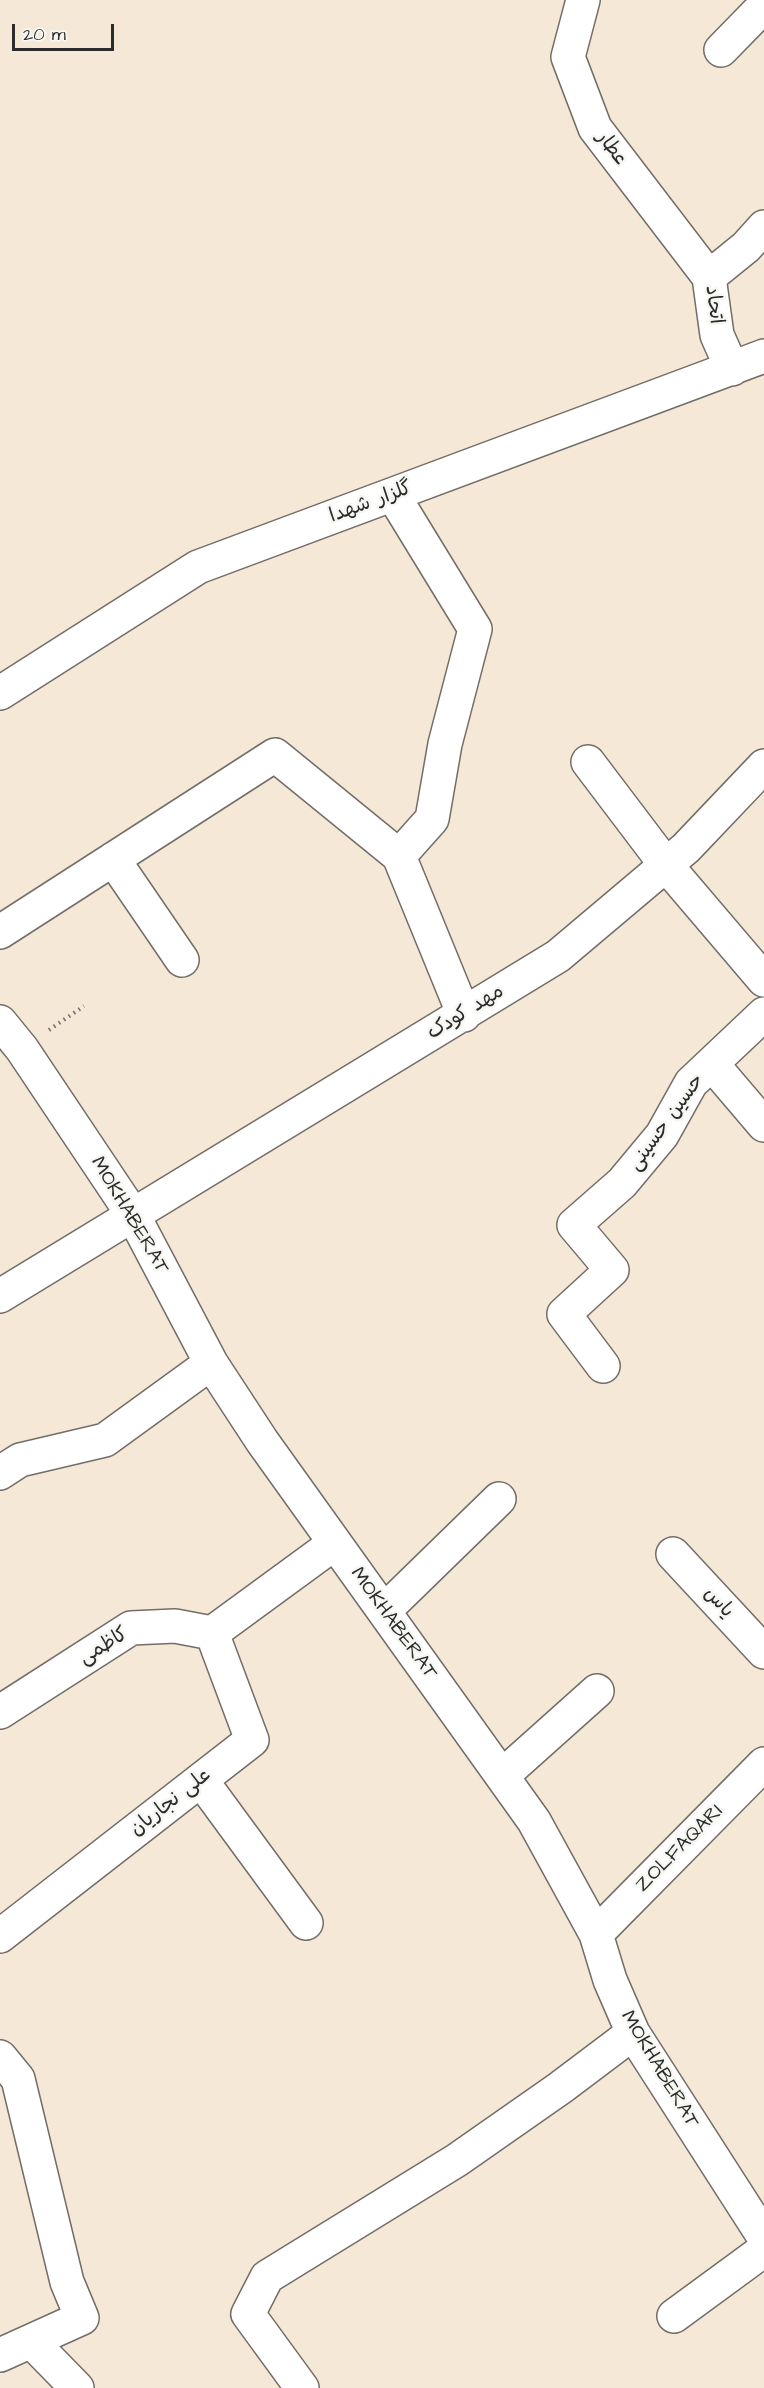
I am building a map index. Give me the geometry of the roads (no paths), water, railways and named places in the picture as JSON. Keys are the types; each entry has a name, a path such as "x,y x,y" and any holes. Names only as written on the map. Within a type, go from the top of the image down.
{"street":[{"name":"عطار","path":"583,0 568,57 595,128 709,277"},
{"path":"722,50 764,6"},
{"name":"اتحاد","path":"732,369 717,335 709,277 746,247 764,227"},
{"name":"گلزار شهدا","path":"0,693 198,567 764,356"},
{"path":"393,495 475,629 446,744 432,819 399,856"},
{"path":"0,932 275,755 399,856 464,1015"},
{"path":"588,762 666,865 764,980"},
{"name":"مهد کودک","path":"0,1296 558,956 686,848 764,766"},
{"path":"113,859 182,960"},
{"name":"حسین حسینی","path":"603,1366 564,1314 612,1270 574,1224 622,1183 662,1136 692,1083 764,1014"},
{"name":"MOKHABERAT","path":"0,1022 22,1049 133,1215 211,1363 262,1441 534,1821 596,1934 610,1980 633,2033 764,2238"},
{"path":"712,1064 764,1125"},
{"path":"0,1473 20,1460 105,1440 211,1363"},
{"path":"384,1611 499,1499"},
{"path":"212,1633 335,1543"},
{"name":"یاس","path":"673,1554 764,1652"},
{"name":"کاظمی","path":"0,1712 131,1628 175,1626 212,1633"},
{"name":"علی نجاریان","path":"0,1936 252,1740 212,1633"},
{"path":"502,1776 597,1691"},
{"name":"ZOLFAQARI","path":"596,1934 764,1764"},
{"path":"201,1780 306,1923"},
{"path":"302,2388 248,2314 267,2277 456,2160 560,2088 633,2033"},
{"path":"0,2057 18,2079 67,2282 82,2318 0,2355"},
{"path":"674,2316 764,2250"},
{"path":"31,2341 77,2388"}]}
